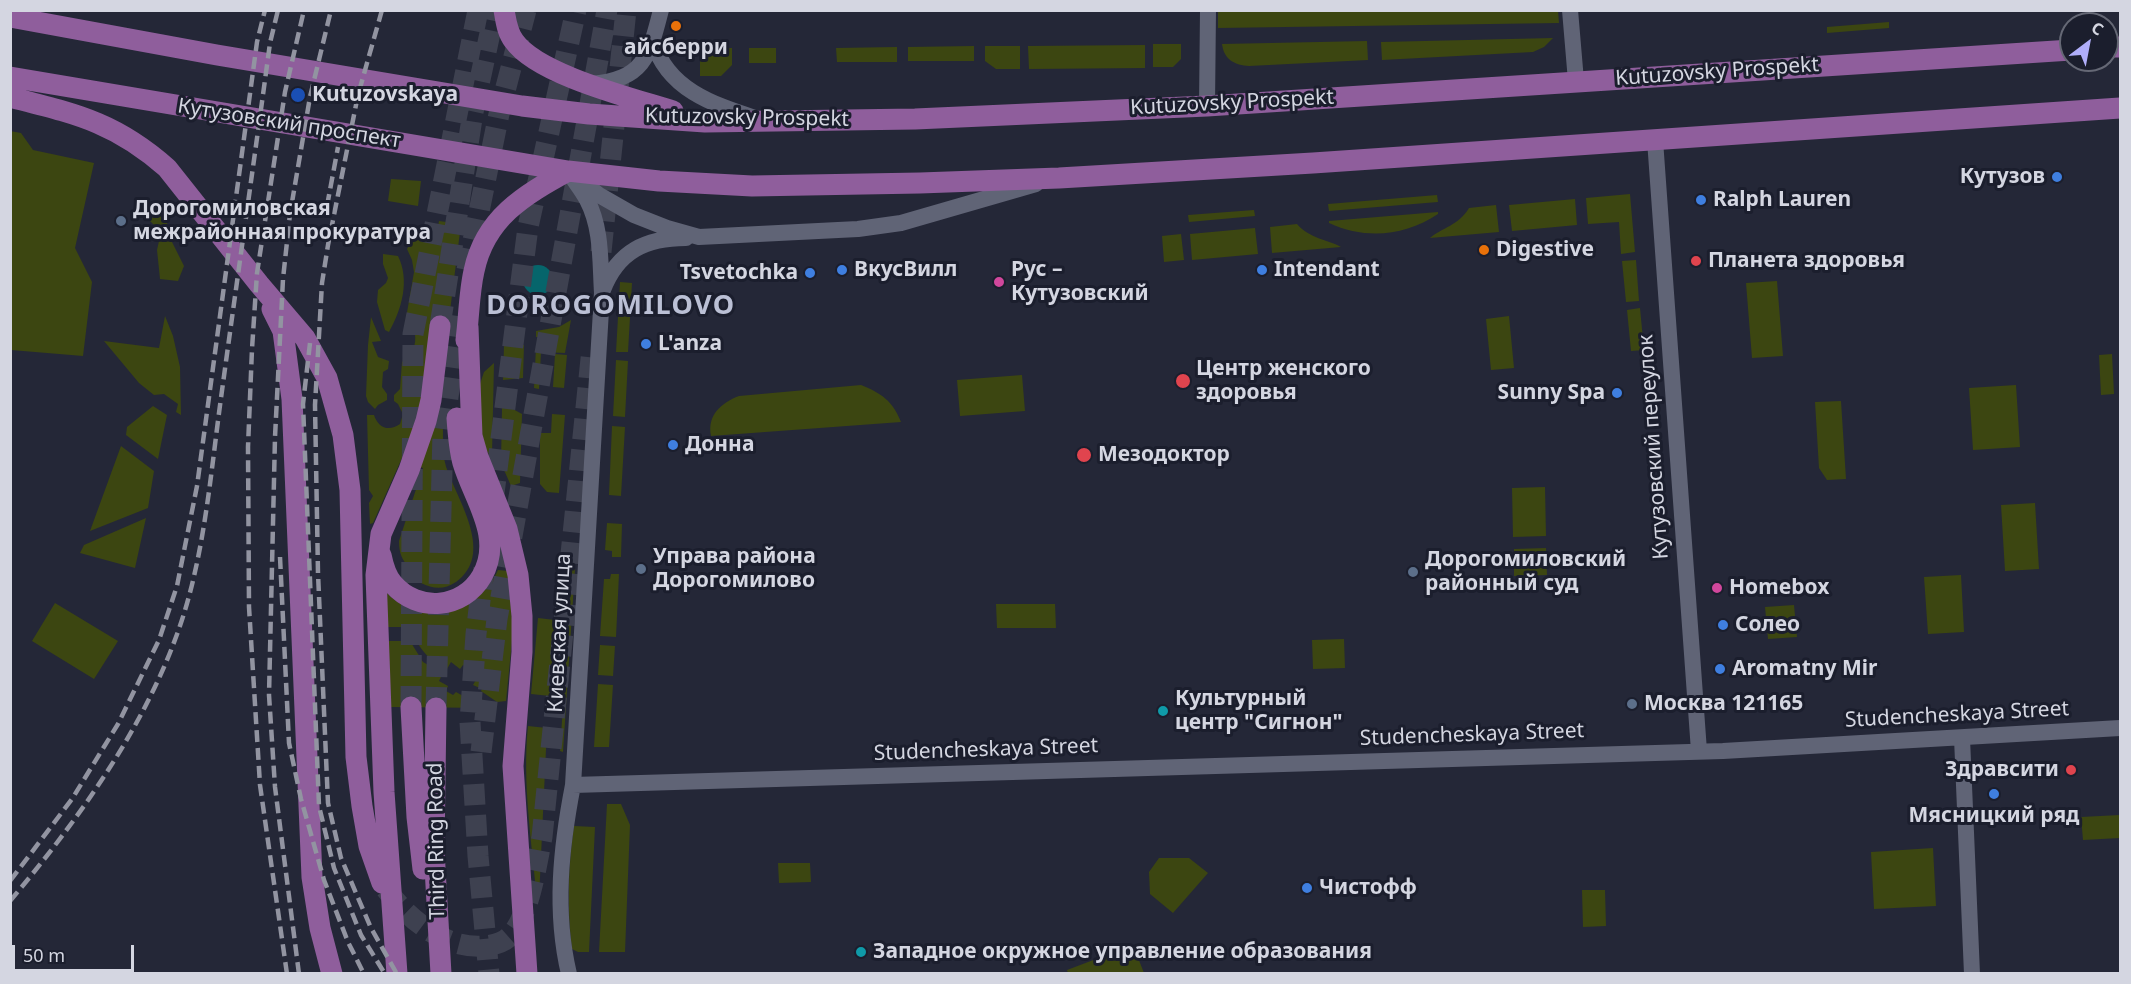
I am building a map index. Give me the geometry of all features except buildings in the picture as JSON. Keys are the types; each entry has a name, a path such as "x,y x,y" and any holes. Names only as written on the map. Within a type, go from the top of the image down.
{"main road":[{"path":"504,10 506,25 513,40 524,53 540,64 590,84 705,122"},
{"name":"Kutuzovsky Prospekt","path":"10,17 218,55 522,106 589,114 705,122 915,119 1207,106 2059,51"},
{"name":"Кутузовский проспект","path":"10,77 568,171"},
{"path":"10,97 85,117 112,129 135,142 167,168 259,284 306,338 327,378 343,435 350,490 356,757 369,846 382,883"},
{"path":"378,546 384,568 392,582 406,594 426,603 439,604 455,601 466,595 483,575 491,544 487,525 464,464 458,439 458,410 473,273 478,253 498,219 539,187 568,171 658,181 752,186 1059,178 2121,108"},
{"path":"259,284 282,331 292,399 312,877 320,928 332,974"},
{"path":"397,974 384,792 376,575 378,546 387,518 409,470 426,421 431,400 440,326"},
{"path":"468,327 472,436 507,529 518,576 522,616 522,652 513,766 527,974"},
{"path":"411,707 417,817 426,898 440,970"},
{"name":"Third Ring Road","path":"436,708 434,850 440,970"}],"street":[{"path":"590,84 609,82 639,66 650,51 661,10"},
{"path":"1207,106 1208,10"},
{"path":"1570,10 1576,81"},
{"path":"653,42 663,67 674,79 698,95 726,109 764,121"},
{"name":"Кутузовский переулок","path":"1655,140 1699,751"},
{"path":"568,171 598,195 634,214 667,228 699,237"},
{"name":"Киевская улица","path":"568,171 587,200 595,220 602,293 573,785 562,848 561,925 569,974"},
{"name":"Киевская улица","path":"602,293 614,267 636,248 654,241 858,229 901,223 1059,178"},
{"name":"Studencheskaya Street","path":"573,785 1699,751 2121,728"},
{"path":"1962,738 1972,974"}],"shaded area":[{"path":"1558,10 1559,23 1218,28 1218,11"},
{"path":"1889,22 1889,28 1827,33 1827,27"},
{"path":"1553,38 1544,47 1533,52 1382,60 1381,42"},
{"path":"1367,41 1368,60 1249,66 1231,61 1225,54 1222,44"},
{"path":"1153,44 1181,44 1181,59 1173,67 1153,67"},
{"path":"1145,45 1145,68 1029,69 1028,46"},
{"path":"974,46 974,61 908,61 908,47"},
{"path":"985,46 1020,46 1020,69 996,69 985,61"},
{"path":"897,47 897,62 837,62 836,48"},
{"path":"700,48 732,48 732,65 721,76 700,76"},
{"path":"749,48 776,48 776,63 749,63"},
{"path":"10,131 21,133 33,150 94,163 75,248 92,282 83,356 11,350"},
{"path":"391,179 421,181 418,206 388,201"},
{"path":"1630,194 1635,252 1621,254 1619,222 1588,224 1586,198"},
{"path":"1437,195 1438,202 1329,211 1328,204"},
{"path":"1575,199 1577,225 1512,231 1509,205"},
{"path":"1496,205 1499,232 1430,238 1455,223 1469,208"},
{"path":"1254,210 1255,216 1189,222 1188,215"},
{"path":"149,211 165,214 171,240 184,266 178,281 160,279 157,250 161,232 150,221"},
{"path":"1438,212 1412,227 1385,233 1357,232 1329,223 1329,221"},
{"path":"439,221 461,224 448,327 422,397 410,440 373,523 370,524 369,503 373,496 369,490 367,415 374,415 378,423 384,427 392,428 400,424 403,414 394,401 394,395 400,389 402,362 413,351 415,342 413,326 405,324 414,272 407,249 413,238 405,233 406,228 437,232"},
{"path":"1297,224 1313,236 1341,247 1272,253 1270,227"},
{"path":"1255,228 1258,254 1192,260 1190,234"},
{"path":"1181,234 1184,260 1164,262 1162,236"},
{"path":"383,254 398,256 402,265 404,285 398,314 389,332 385,330 377,302 378,290 388,278 383,264"},
{"path":"1636,260 1639,301 1626,302 1622,261"},
{"path":"538,265 548,270 553,280 548,290 538,295 528,290 523,280 528,270"},
{"path":"1777,281 1783,356 1752,358 1746,283"},
{"path":"620,282 632,283 628,352 616,352"},
{"path":"1640,308 1644,350 1631,351 1627,310"},
{"path":"165,316 173,336 180,367 181,415 176,412 178,404 164,394 154,395 139,383 104,341 159,348"},
{"path":"1509,316 1514,368 1491,370 1486,319"},
{"path":"371,317 381,341 372,342 378,357 389,361 388,369 383,372 382,387 387,394 387,400 375,409 366,396"},
{"path":"571,320 565,353 541,352 539,389 534,388 536,347 539,347 539,337 536,337 536,331 559,327"},
{"path":"504,345 524,345 523,378 503,380"},
{"path":"555,354 567,355 564,388 553,387"},
{"path":"2112,354 2114,394 2101,395 2099,355"},
{"path":"616,360 628,361 625,417 613,416"},
{"path":"494,363 492,455 489,455 481,439 480,384 484,372"},
{"path":"1022,375 1025,411 960,416 957,380"},
{"path":"861,385 886,399 901,422 711,436 713,416 726,402 739,396"},
{"path":"2016,385 2020,447 1973,450 1969,388"},
{"path":"1841,401 1846,479 1827,480 1819,468 1815,402"},
{"path":"153,406 167,415 158,459 126,435 127,427"},
{"path":"502,408 511,408 522,414 520,483 511,486 501,463"},
{"path":"552,414 565,415 559,493 547,492 540,484 540,433 551,433"},
{"path":"435,425 443,427 446,467 466,514 473,544 472,558 467,571 456,582 438,588 421,583 422,575 408,566 399,548 399,541 423,468 420,467"},
{"path":"612,426 625,427 621,496 609,495"},
{"path":"121,446 154,471 148,508 90,531"},
{"path":"1545,487 1546,536 1513,537 1512,488"},
{"path":"2035,503 2039,569 2005,571 2001,505"},
{"path":"146,518 135,568 80,553 84,545"},
{"path":"607,523 622,524 621,557 612,557 612,551 605,550"},
{"path":"1546,548 1547,575 1514,576 1514,549"},
{"path":"572,569 575,569 563,752 560,751"},
{"path":"498,570 508,571 513,631 506,701 497,702 481,691 482,689 473,685 477,678 468,674 470,669 463,665 460,669 451,662 447,669 440,662 438,664 429,657 418,643 413,627 387,627 385,591 399,603 415,610 431,613 447,612 463,607 477,598 489,585"},
{"path":"611,574 619,574 616,637 600,636 604,579 610,579"},
{"path":"1961,575 1964,632 1928,634 1924,577"},
{"path":"55,603 118,641 94,679 32,641"},
{"path":"996,604 1055,604 1056,628 997,628"},
{"path":"1794,605 1797,637 1768,639 1765,607"},
{"path":"538,618 555,620 550,696 531,694"},
{"path":"1344,639 1345,668 1313,669 1312,640"},
{"path":"388,641 410,641 423,662 435,669 434,672 441,677 439,681 448,686 446,691 453,695 456,692 465,697 468,693 491,705 491,708 391,707"},
{"path":"600,645 615,646 613,676 598,675"},
{"path":"598,684 613,685 609,747 594,747"},
{"path":"528,726 547,728 539,899 537,901 527,791"},
{"path":"607,804 621,804 630,825 625,952 599,952"},
{"path":"2120,815 2120,838 2083,840 2081,817"},
{"path":"574,826 595,827 589,952 578,952 572,949 569,888"},
{"path":"1933,848 1936,906 1874,909 1871,852"},
{"path":"1159,858 1189,858 1208,873 1173,913 1150,894 1149,872"},
{"path":"778,863 810,863 811,882 779,883"},
{"path":"1582,890 1605,890 1606,926 1583,927"},
{"path":"1133,945 1144,973 1068,973 1067,970"}],"tunnel":[{"path":"411,707 413,334 478,10"},
{"path":"440,326 473,112 495,10"},
{"path":"467,270 499,114 526,10"},
{"path":"493,501 528,227 576,10"},
{"path":"481,752 497,619 607,10"},
{"path":"601,252 626,10"},
{"path":"436,708 443,432 460,313"},
{"path":"386,889 405,911 429,930 442,938 470,946 488,946 510,936 517,928 527,903 542,837 592,349"},
{"path":"484,568 476,634 470,722 478,856 489,974"}],"railway":[{"path":"10,881 72,799 118,724 159,640 177,586 197,486 257,42 265,10"},
{"path":"10,901 82,809 125,742 161,673 186,608 205,519 270,43 278,10"},
{"path":"287,974 260,785 249,607 248,447 257,273 285,92 304,10"},
{"path":"299,974 275,787 269,695 275,437 283,279 290,214 310,97 331,10"},
{"path":"382,10 358,95 328,245 322,283 315,405 318,573 328,803 341,858 371,928 397,974"},
{"path":"327,206 338,147"},
{"path":"310,343 303,404 319,806 334,868 361,935 385,974"},
{"path":"280,557 289,743 301,799 324,880 348,942 364,974"}],"place":[{"name":"айсберри","path":"676,26"},
{"name":"Kutuzovskaya","path":"298,95"},
{"name":"Кутузов","path":"2057,177"},
{"name":"Ralph Lauren","path":"1701,200"},
{"name":"Дорогомиловская межрайонная прокуратура","path":"121,221"},
{"name":"Digestive","path":"1484,250"},
{"name":"Планета здоровья","path":"1696,261"},
{"name":"ВкусВилл","path":"842,270"},
{"name":"Intendant","path":"1262,270"},
{"name":"Tsvetochka","path":"810,273"},
{"name":"Рус – Кутузовский","path":"999,282"},
{"name":"L'anza","path":"646,344"},
{"name":"Центр женского здоровья","path":"1183,381"},
{"name":"Sunny Spa","path":"1617,393"},
{"name":"Донна","path":"673,445"},
{"name":"Мезодоктор","path":"1084,455"},
{"name":"Управа района Дорогомилово","path":"641,569"},
{"name":"Дорогомиловский районный суд","path":"1413,572"},
{"name":"Homebox","path":"1717,588"},
{"name":"Солео","path":"1723,625"},
{"name":"Aromatny Mir","path":"1720,669"},
{"name":"Москва 121165","path":"1632,704"},
{"name":"Культурный центр \"Сигнон\"","path":"1163,711"},
{"name":"Здравсити","path":"2071,770"},
{"name":"Мясницкий ряд","path":"1994,794"},
{"name":"Чистофф","path":"1307,888"},
{"name":"Западное окружное управление образования","path":"861,952"}],"district":[{"name":"DOROGOMILOVO","path":"611,306"}]}
